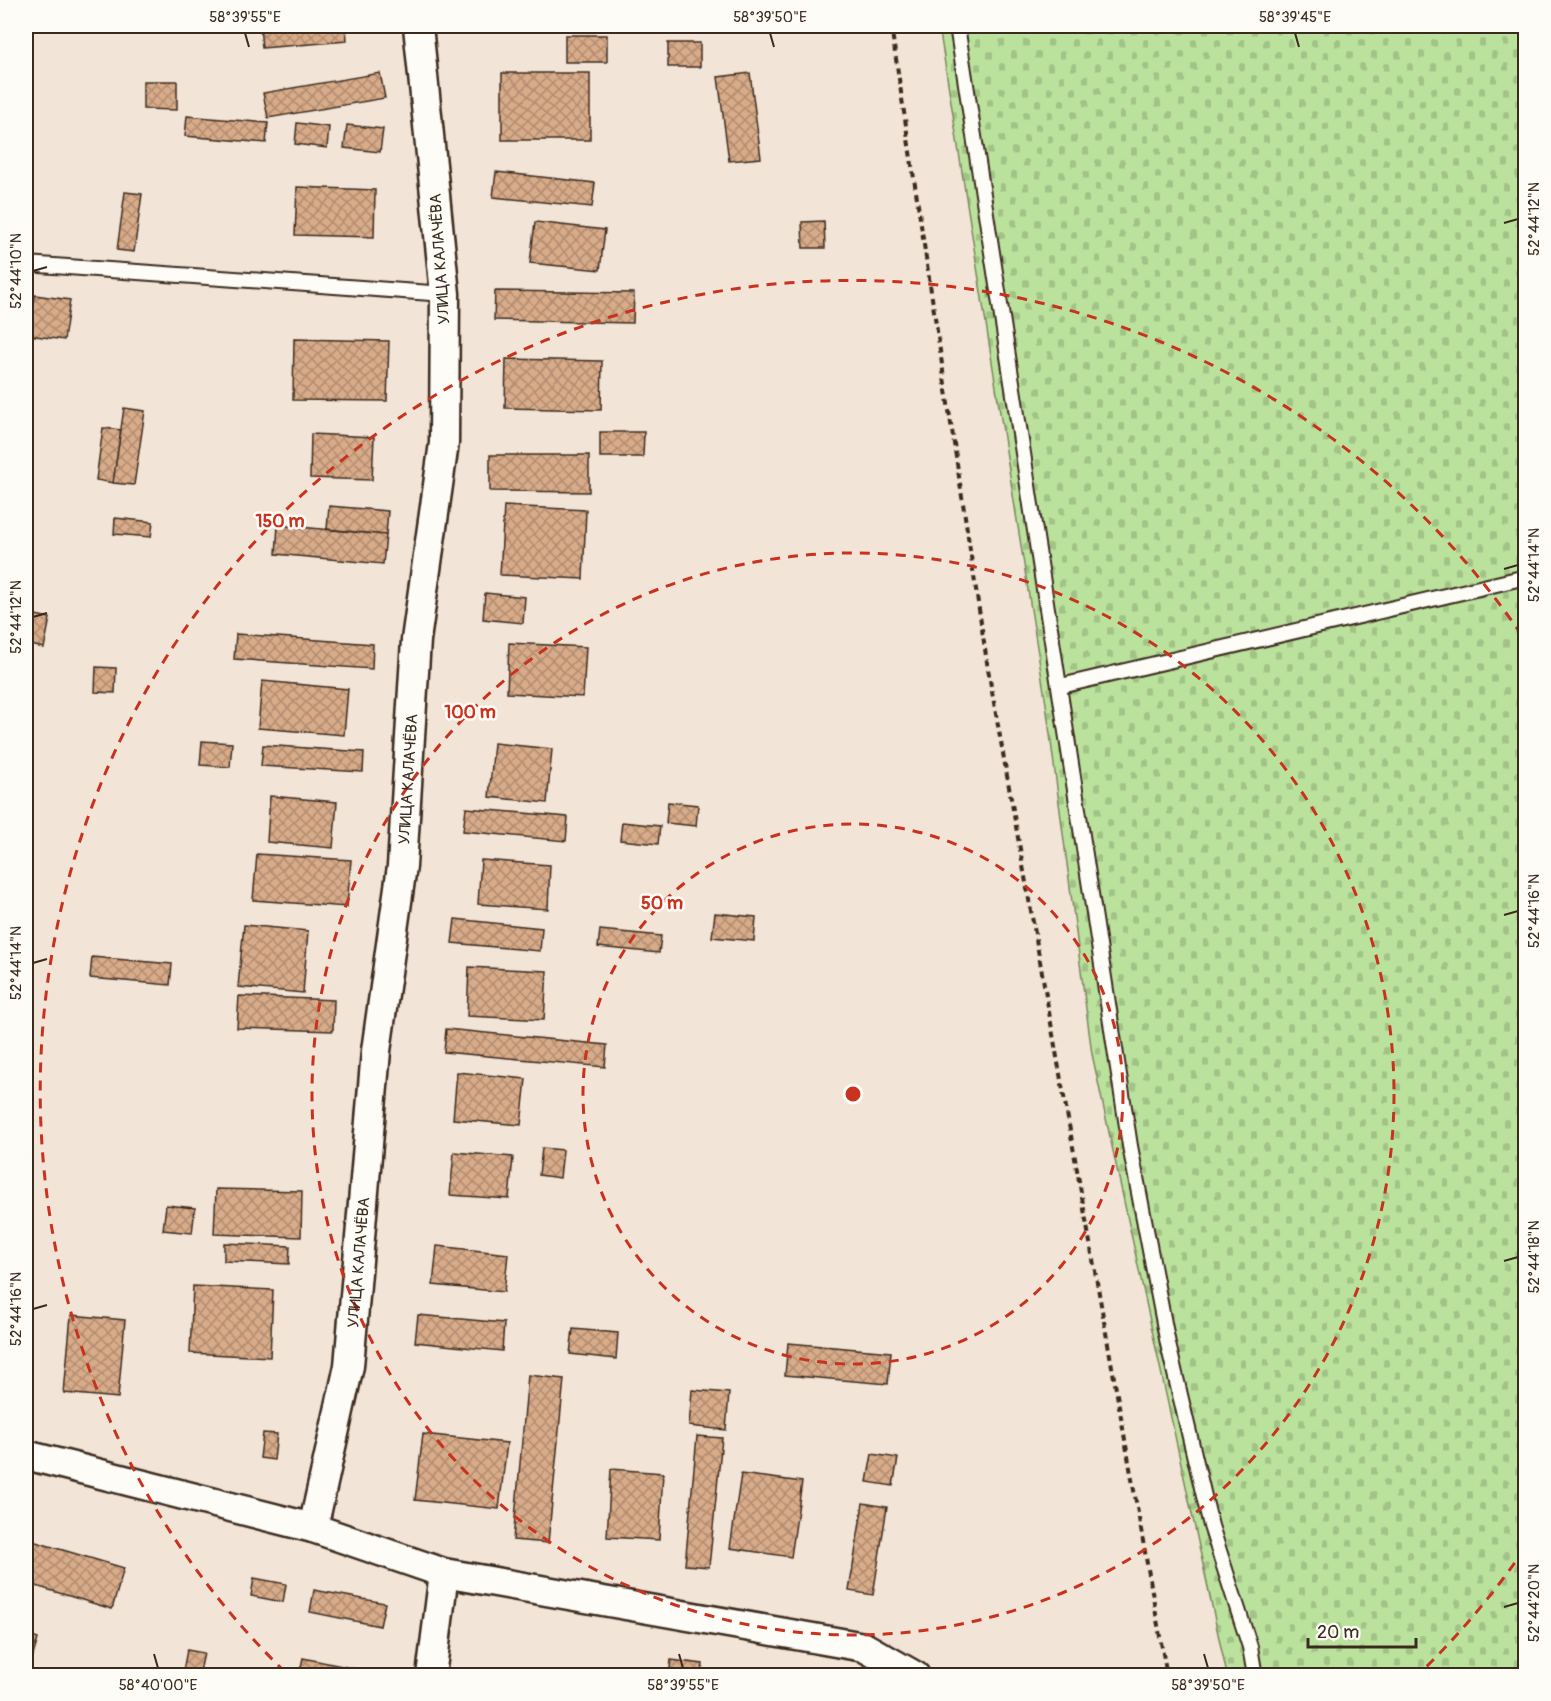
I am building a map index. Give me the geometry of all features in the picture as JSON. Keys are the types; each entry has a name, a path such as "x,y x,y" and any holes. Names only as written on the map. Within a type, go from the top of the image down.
{"street":[{"name":"УЛИЦА КАЛАЧЁВА","path":"313,1528 349,1366 376,1051 402,866 416,640 444,443 445,294 418,26"},
{"path":"26,1455 313,1528 444,1573 864,1647 915,1676"},
{"path":"431,1676 444,1573"}],"lane":[{"path":"957,26 1061,686 1130,1146 1168,1344 1211,1526 1250,1647 1255,1676"},
{"path":"26,264 445,294"},
{"path":"1061,686 1526,577"}],"path":[{"path":"891,26 988,669 1167,1676"}],"green space":[{"path":"939,26 1525,26 1525,1675 1227,1675 1092,1054 1046,704"}],"building":[{"path":"260,26 346,26 347,41 262,48"},
{"path":"565,35 607,35 607,62 565,62"},
{"path":"668,43 700,43 700,67 668,67"},
{"path":"380,73 385,98 268,118 263,93"},
{"path":"502,73 590,73 590,140 502,140"},
{"path":"750,73 761,158 729,161 718,77"},
{"path":"143,81 177,81 177,110 143,109"},
{"path":"187,116 268,123 266,143 185,136"},
{"path":"297,123 329,127 327,148 295,144"},
{"path":"347,125 383,129 380,152 344,148"},
{"path":"496,172 595,183 592,207 493,197"},
{"path":"297,187 375,190 374,237 295,235"},
{"path":"125,192 142,194 134,252 117,250"},
{"path":"824,221 825,248 803,248 802,222"},
{"path":"535,222 605,230 600,270 530,263"},
{"path":"495,291 634,293 633,323 494,320"},
{"path":"35,295 70,300 64,340 29,335"},
{"path":"294,339 389,341 387,401 293,400"},
{"path":"506,359 602,361 601,410 505,408"},
{"path":"124,408 145,411 134,485 113,483"},
{"path":"103,428 121,430 113,483 96,480"},
{"path":"600,432 644,432 643,457 600,457"},
{"path":"311,434 374,437 372,480 310,478"},
{"path":"490,455 589,455 589,492 490,491"},
{"path":"329,506 388,511 386,535 327,529"},
{"path":"504,506 586,510 583,579 500,575"},
{"path":"115,518 153,522 151,537 114,534"},
{"path":"278,525 386,535 383,564 276,554"},
{"path":"485,593 525,597 523,623 483,619"},
{"path":"26,613 50,618 44,648 26,644"},
{"path":"236,634 373,644 372,669 234,659"},
{"path":"509,643 586,647 583,697 507,693"},
{"path":"96,667 116,668 115,693 95,692"},
{"path":"262,681 348,689 344,735 258,728"},
{"path":"202,741 232,743 230,767 200,765"},
{"path":"494,743 552,749 547,803 489,797"},
{"path":"263,745 364,752 363,772 261,766"},
{"path":"270,796 337,802 333,848 267,842"},
{"path":"668,802 698,805 696,826 666,823"},
{"path":"466,808 568,817 566,841 463,831"},
{"path":"622,822 660,826 658,844 620,840"},
{"path":"257,854 351,860 347,907 253,900"},
{"path":"481,860 550,865 548,909 478,904"},
{"path":"715,913 756,917 754,941 712,937"},
{"path":"455,919 542,928 540,951 452,943"},
{"path":"244,925 308,931 303,993 238,987"},
{"path":"600,930 661,936 659,953 598,947"},
{"path":"92,957 172,964 170,985 90,978"},
{"path":"469,967 547,971 544,1020 467,1016"},
{"path":"239,996 334,1000 333,1031 237,1028"},
{"path":"446,1029 607,1045 605,1067 444,1052"},
{"path":"457,1072 526,1079 521,1125 453,1119"},
{"path":"542,1148 563,1150 560,1178 539,1175"},
{"path":"454,1152 513,1157 509,1199 450,1195"},
{"path":"216,1189 302,1191 301,1237 214,1234"},
{"path":"166,1205 195,1208 192,1233 163,1230"},
{"path":"224,1243 290,1246 289,1264 224,1261"},
{"path":"437,1246 508,1254 504,1292 433,1285"},
{"path":"26,1259 32,1261 26,1300"},
{"path":"193,1286 273,1290 270,1357 190,1353"},
{"path":"71,1315 125,1320 118,1398 64,1393"},
{"path":"418,1315 504,1323 502,1351 415,1342"},
{"path":"573,1329 618,1333 616,1359 570,1354"},
{"path":"788,1343 891,1352 888,1384 785,1375"},
{"path":"528,1375 564,1379 548,1543 513,1540"},
{"path":"692,1390 729,1393 726,1430 689,1426"},
{"path":"263,1433 277,1434 274,1460 260,1458"},
{"path":"423,1434 507,1443 499,1509 415,1500"},
{"path":"697,1436 722,1438 709,1567 685,1565"},
{"path":"872,1454 898,1458 893,1486 867,1482"},
{"path":"611,1469 663,1473 659,1540 607,1537"},
{"path":"741,1474 802,1482 791,1557 730,1548"},
{"path":"863,1503 887,1507 873,1595 849,1591"},
{"path":"29,1540 124,1568 112,1609 26,1583 26,1550"},
{"path":"254,1578 286,1584 283,1602 251,1596"},
{"path":"314,1590 385,1603 380,1626 310,1612"},
{"path":"26,1635 38,1639 28,1672 26,1671"},
{"path":"187,1650 204,1653 199,1676 182,1676"},
{"path":"303,1658 357,1669 356,1676 299,1676"},
{"path":"671,1660 703,1664 701,1676 669,1676"}]}
